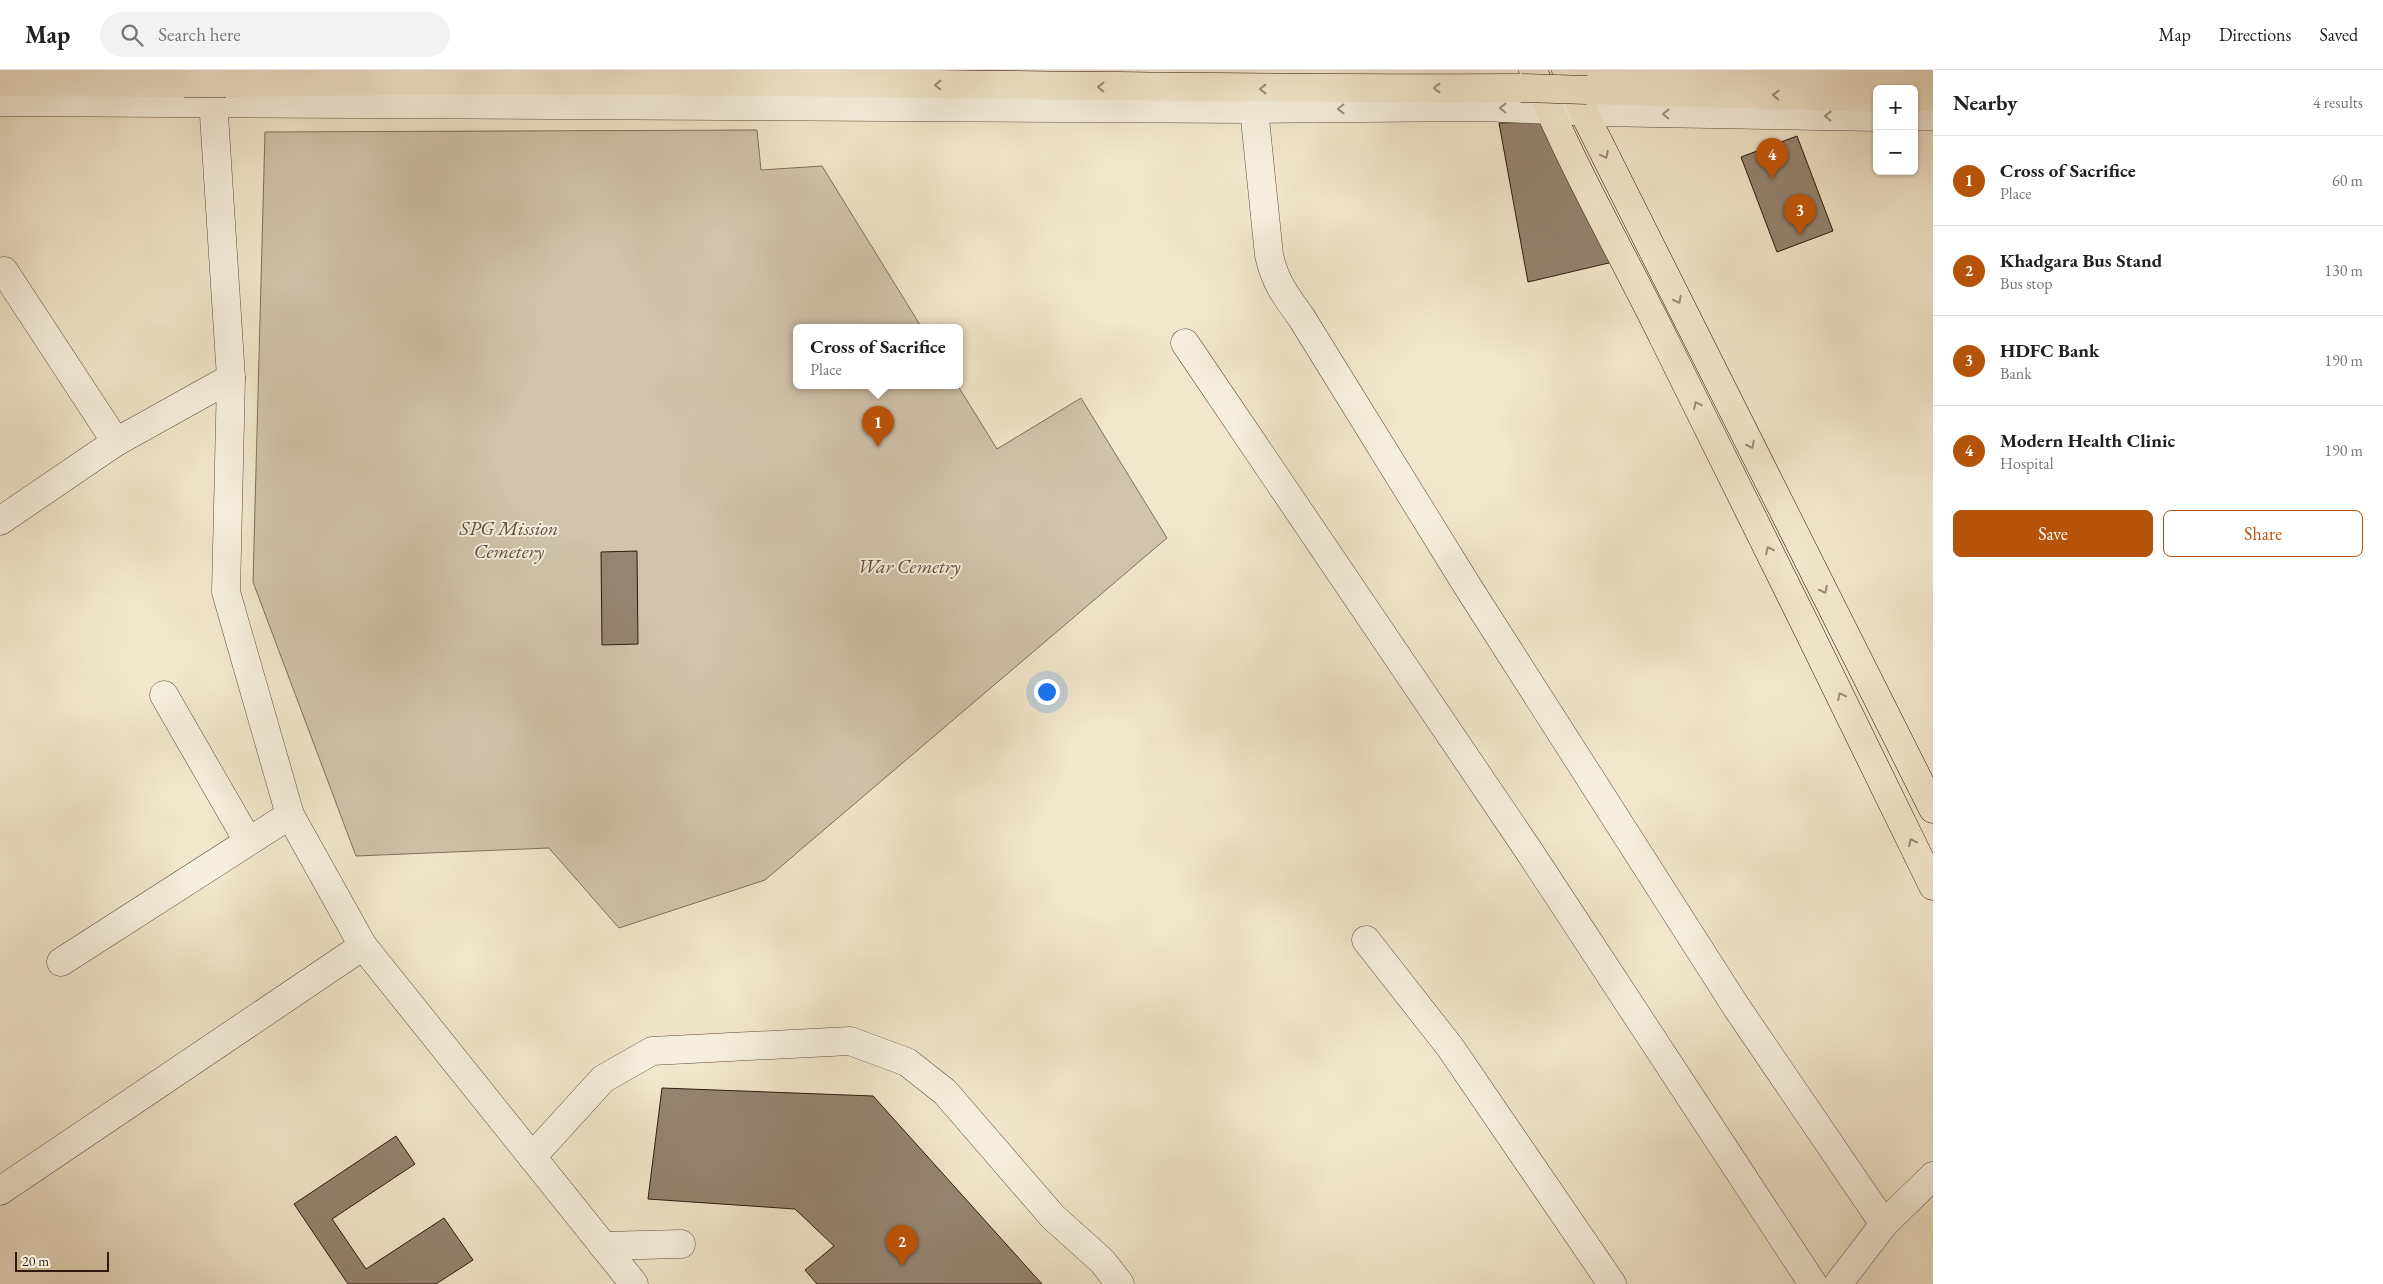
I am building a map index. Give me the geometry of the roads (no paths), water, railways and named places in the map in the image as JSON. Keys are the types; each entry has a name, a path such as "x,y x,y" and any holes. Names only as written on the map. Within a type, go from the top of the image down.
{"main road":[{"path":"1566,70 1585,91 1932,804"},
{"path":"1526,76 1548,109 1711,434 1933,886"},
{"path":"0,82 184,83 217,85 407,80 1312,89 1526,76 1585,91 1873,88"},
{"path":"1892,85 1933,76"},
{"path":"1918,97 1933,97"}],"street":[{"path":"0,102 217,85 1254,110 1483,107 1548,109 1585,91 1873,117"},
{"path":"217,85 231,378 226,592 290,815 363,946 634,1284"},
{"path":"1254,110 1268,255 1277,283 1732,1000 1884,1224"},
{"path":"1918,116 1933,116"},
{"path":"4,271 116,442"},
{"path":"1185,343 1523,843 1813,1284"},
{"path":"0,521 116,442 231,378"},
{"path":"164,695 248,842"},
{"path":"62,962 290,815"},
{"path":"1366,940 1450,1047 1612,1284"},
{"path":"0,1191 363,946"},
{"path":"532,1157 603,1078 652,1051 850,1041 907,1062 945,1092 1053,1217 1102,1262 1120,1284"},
{"path":"1838,1284 1884,1224 1933,1176"},
{"path":"603,1246 681,1244"}],"place":[{"name":"Modern Health Clinic","path":"1772,179"},
{"name":"HDFC Bank","path":"1800,235"},
{"name":"Cross of Sacrifice","path":"878,447"},
{"name":"Khadgara Bus Stand","path":"902,1266"}],"park label":[{"name":"SPG Mission Cemetery","path":"509,540"},
{"name":"War Cemetry","path":"909,566"}]}
